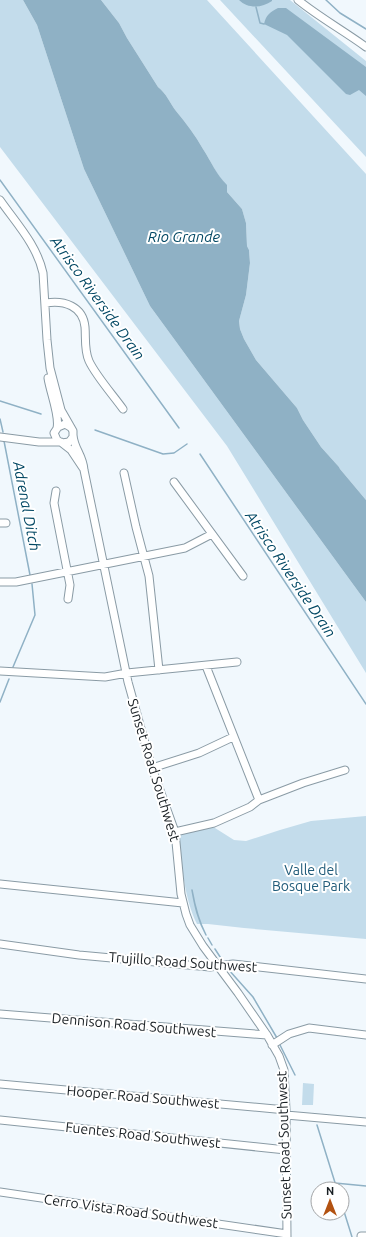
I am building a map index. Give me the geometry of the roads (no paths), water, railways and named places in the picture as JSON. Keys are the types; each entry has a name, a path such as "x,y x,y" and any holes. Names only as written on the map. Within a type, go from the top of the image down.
{"street":[{"path":"298,0 313,12 322,16"},
{"path":"305,0 322,16 366,47"},
{"path":"0,200 32,244 41,262 46,303 47,372 50,394 57,416 55,437 61,442"},
{"path":"46,303 65,303 74,307 81,314 84,322 86,350 89,360 123,409"},
{"path":"17,438 39,442 68,442 73,435 73,431 61,410 53,383 47,340"},
{"path":"0,437 43,438 49,436 63,424 70,427"},
{"name":"Sunset Road Southwest","path":"73,435 74,445 84,462 84,470 128,682 152,768 175,832 180,886 183,903 190,925 196,936 219,966 267,1035 279,1056 284,1070 286,1112 287,1236"},
{"name":"Sunset Road Southwest","path":"61,442 71,450 84,470"},
{"path":"124,473 149,576 159,670"},
{"path":"174,482 243,576"},
{"path":"56,491 54,503 68,572 70,588 68,599"},
{"path":"0,582 16,582 185,548 212,534"},
{"path":"0,671 105,677 127,673 237,662"},
{"path":"206,666 259,800"},
{"path":"152,768 198,754 233,736"},
{"path":"175,832 214,823 250,807 259,800 303,783 345,770"},
{"path":"0,884 183,903"},
{"name":"Trujillo Road Southwest","path":"0,944 78,955 210,967 233,964 366,979"},
{"name":"Dennison Road Southwest","path":"0,1014 267,1035"},
{"path":"272,1045 289,1034 309,1028 366,1035"},
{"name":"Hooper Road Southwest","path":"0,1084 286,1112 366,1122"},
{"name":"Fuentes Road Southwest","path":"0,1120 286,1150"},
{"name":"Cerro Vista Road Southwest","path":"0,1192 287,1236"}],"water":[{"name":"Rio Grande","path":"23,0 101,0 119,23 158,87 166,95 197,139 217,172 227,185 227,192 242,209 246,223 247,246 249,250 250,263 246,295 239,321 240,329 256,360 297,408 321,447 366,500 366,602 150,306 84,169 37,25"},
{"path":"239,0 272,1 260,6 251,6"},
{"path":"278,8 286,8 366,67 366,96 359,90 350,95 346,94 287,35 264,24 269,14"}],"waterway":[{"path":"326,0 340,13 366,29"},
{"path":"256,7 260,23 264,24"},
{"name":"Atrisco Riverside Drain","path":"0,180 179,428"},
{"path":"0,401 41,414"},
{"name":"Adrenal Ditch","path":"0,419 3,432"},
{"path":"95,430 163,454 174,453 187,444"},
{"name":"Adrenal Ditch","path":"4,441 30,575"},
{"name":"Atrisco Riverside Drain","path":"200,454 366,704"},
{"name":"Adrenal Ditch","path":"13,667 35,615 32,584"},
{"name":"Adrenal Ditch","path":"0,702 9,679"},
{"path":"192,890 197,913 206,935"},
{"path":"208,938 212,945"},
{"path":"215,949 224,963"},
{"path":"228,969 253,997 277,1038"},
{"path":"280,1045 295,1075"},
{"path":"317,1125 334,1181"},
{"path":"350,1184 366,1186"},
{"path":"347,1221 352,1237"}],"park label":[{"name":"Valle del Bosque Park","path":"311,878"}]}
